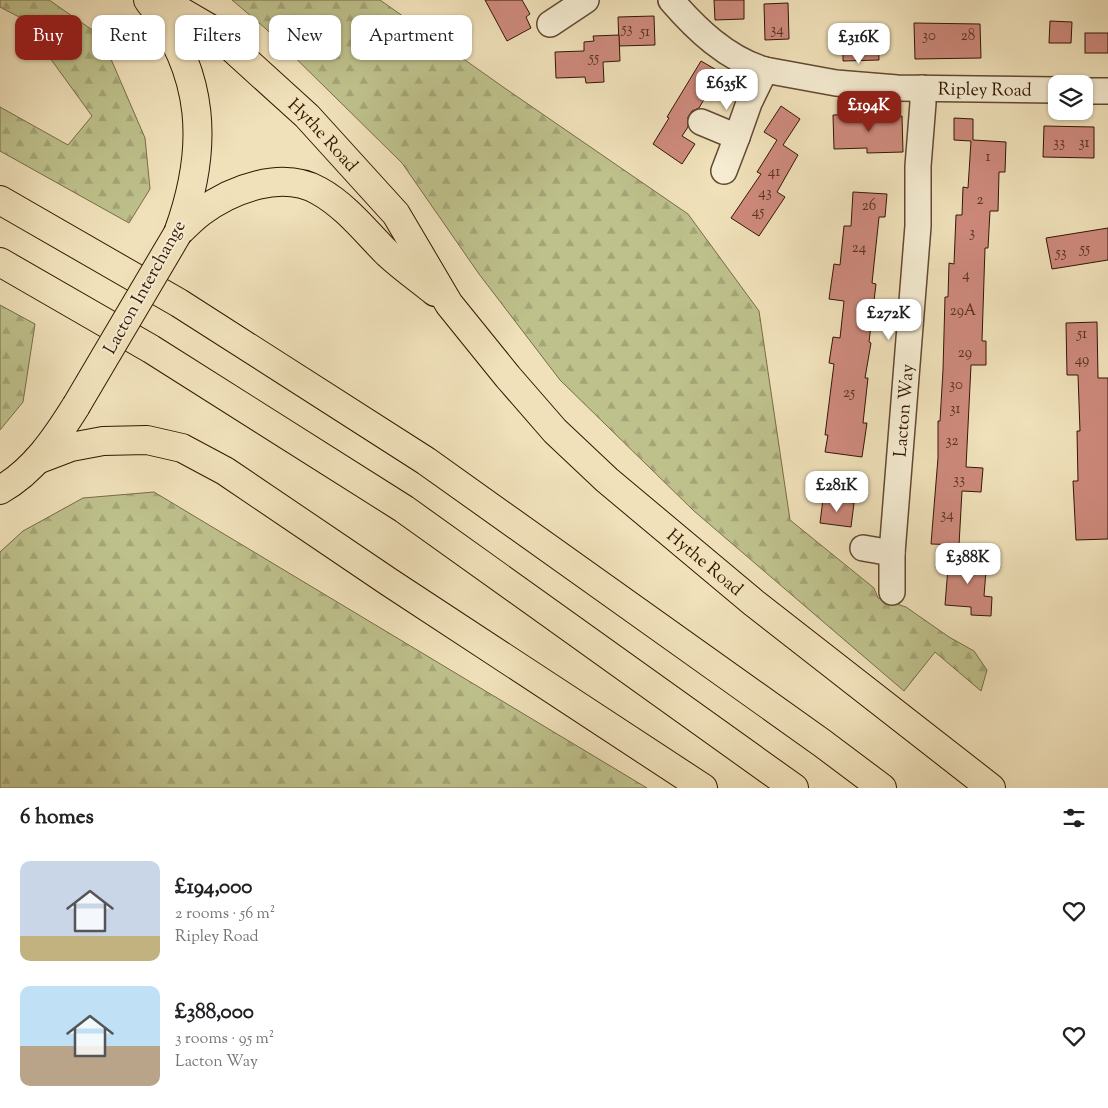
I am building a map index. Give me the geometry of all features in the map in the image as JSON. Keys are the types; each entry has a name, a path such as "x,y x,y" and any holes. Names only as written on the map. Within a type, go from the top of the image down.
{"main road":[{"name":"Lacton Interchange","path":"5,490 37,460 58,436 178,233 185,214 195,166 198,140 194,91 180,52 161,17 148,0"},
{"name":"Hythe Road","path":"160,0 211,29 307,116 396,214 449,304 555,431 607,480 754,603 991,788"},
{"name":"Hythe Road","path":"178,233 200,213 224,197 245,188 269,183 295,183 318,191 343,208 389,255 449,304"},
{"path":"0,200 179,303 426,461 814,737 882,788"},
{"path":"0,262 151,349 404,509 794,788"},
{"path":"37,460 71,447 104,441 147,440 182,448 225,471 397,588 703,788"}],"street":[{"name":"Ripley Road","path":"671,0 702,34 733,55 754,67 765,70 836,83 897,88 1048,90"},
{"path":"550,24 580,1"},
{"path":"724,171 749,103 765,70"},
{"name":"Lacton Way","path":"892,592 892,553 918,226 918,166 924,103 922,88"},
{"path":"1093,91 1108,91"},
{"path":"701,122 737,137"},
{"path":"863,548 892,553"}],"green space":[{"path":"0,0 49,0 71,15 15,15 0,7"},
{"path":"232,0 380,0 401,15 351,15 351,60 465,60 688,214 759,311 790,520 874,588 878,598 906,607 949,637 974,651 987,670 981,691 935,652 904,691 694,511 560,380 479,274 402,163 297,60 341,60 341,15 269,15 269,32 259,23 259,15 250,15"},
{"path":"82,23 92,30 92,60 111,60 145,138 150,189 129,223 0,151 0,107 68,145 92,116 51,60 82,60"},
{"path":"0,305 35,324 23,402 0,430"},
{"path":"154,492 647,788 0,788 0,552 23,531 83,498"}],"building":[{"path":"485,0 522,0 530,14 526,17 531,28 507,41"},
{"path":"714,0 744,0 744,19 715,20"},
{"path":"788,3 789,39 765,40 764,4"},
{"path":"654,16 655,45 619,46 618,17"},
{"path":"1050,21 1072,22 1071,43 1049,43"},
{"path":"914,23 980,24 981,58 915,59"},
{"path":"1085,33 1108,33 1108,53 1085,53"},
{"path":"619,35 620,61 603,62 604,82 586,83 585,77 556,78 555,52 584,51 584,42 594,41 593,36"},
{"path":"878,35 879,60 843,61 843,37"},
{"path":"701,61 720,72 699,108 692,111 688,117 688,127 682,136 695,144 682,164 653,144"},
{"path":"781,106 800,119 783,145 798,155 777,192 785,197 759,236 731,218 761,174 757,172 777,140 764,132"},
{"path":"857,114 857,117 902,116 903,152 867,153 867,148 834,149 833,115"},
{"path":"954,118 973,119 973,140 1006,142 1005,172 999,172 998,211 990,211 988,248 985,248 982,341 986,341 986,365 971,365 966,467 983,468 981,492 962,491 959,545 931,544 943,370 945,297 948,297 949,263 954,264 956,215 962,215 963,187 968,188 971,141 954,140"},
{"path":"1044,126 1094,127 1094,158 1043,157"},
{"path":"853,192 887,194 885,217 879,217 872,283 876,284 869,342 871,343 865,378 868,378 863,423 867,423 862,457 825,452 828,435 825,435 834,364 829,363 833,337 840,338 844,301 829,299 834,264 840,265 844,226 851,226"},
{"path":"1108,228 1108,260 1052,269 1046,238"},
{"path":"1097,322 1098,378 1108,378 1108,539 1076,540 1073,481 1078,481 1077,431 1080,431 1078,375 1067,375 1066,323"},
{"path":"823,499 854,503 851,527 820,523"},
{"path":"949,555 987,558 984,596 992,597 991,616 971,615 971,607 945,605"}]}
